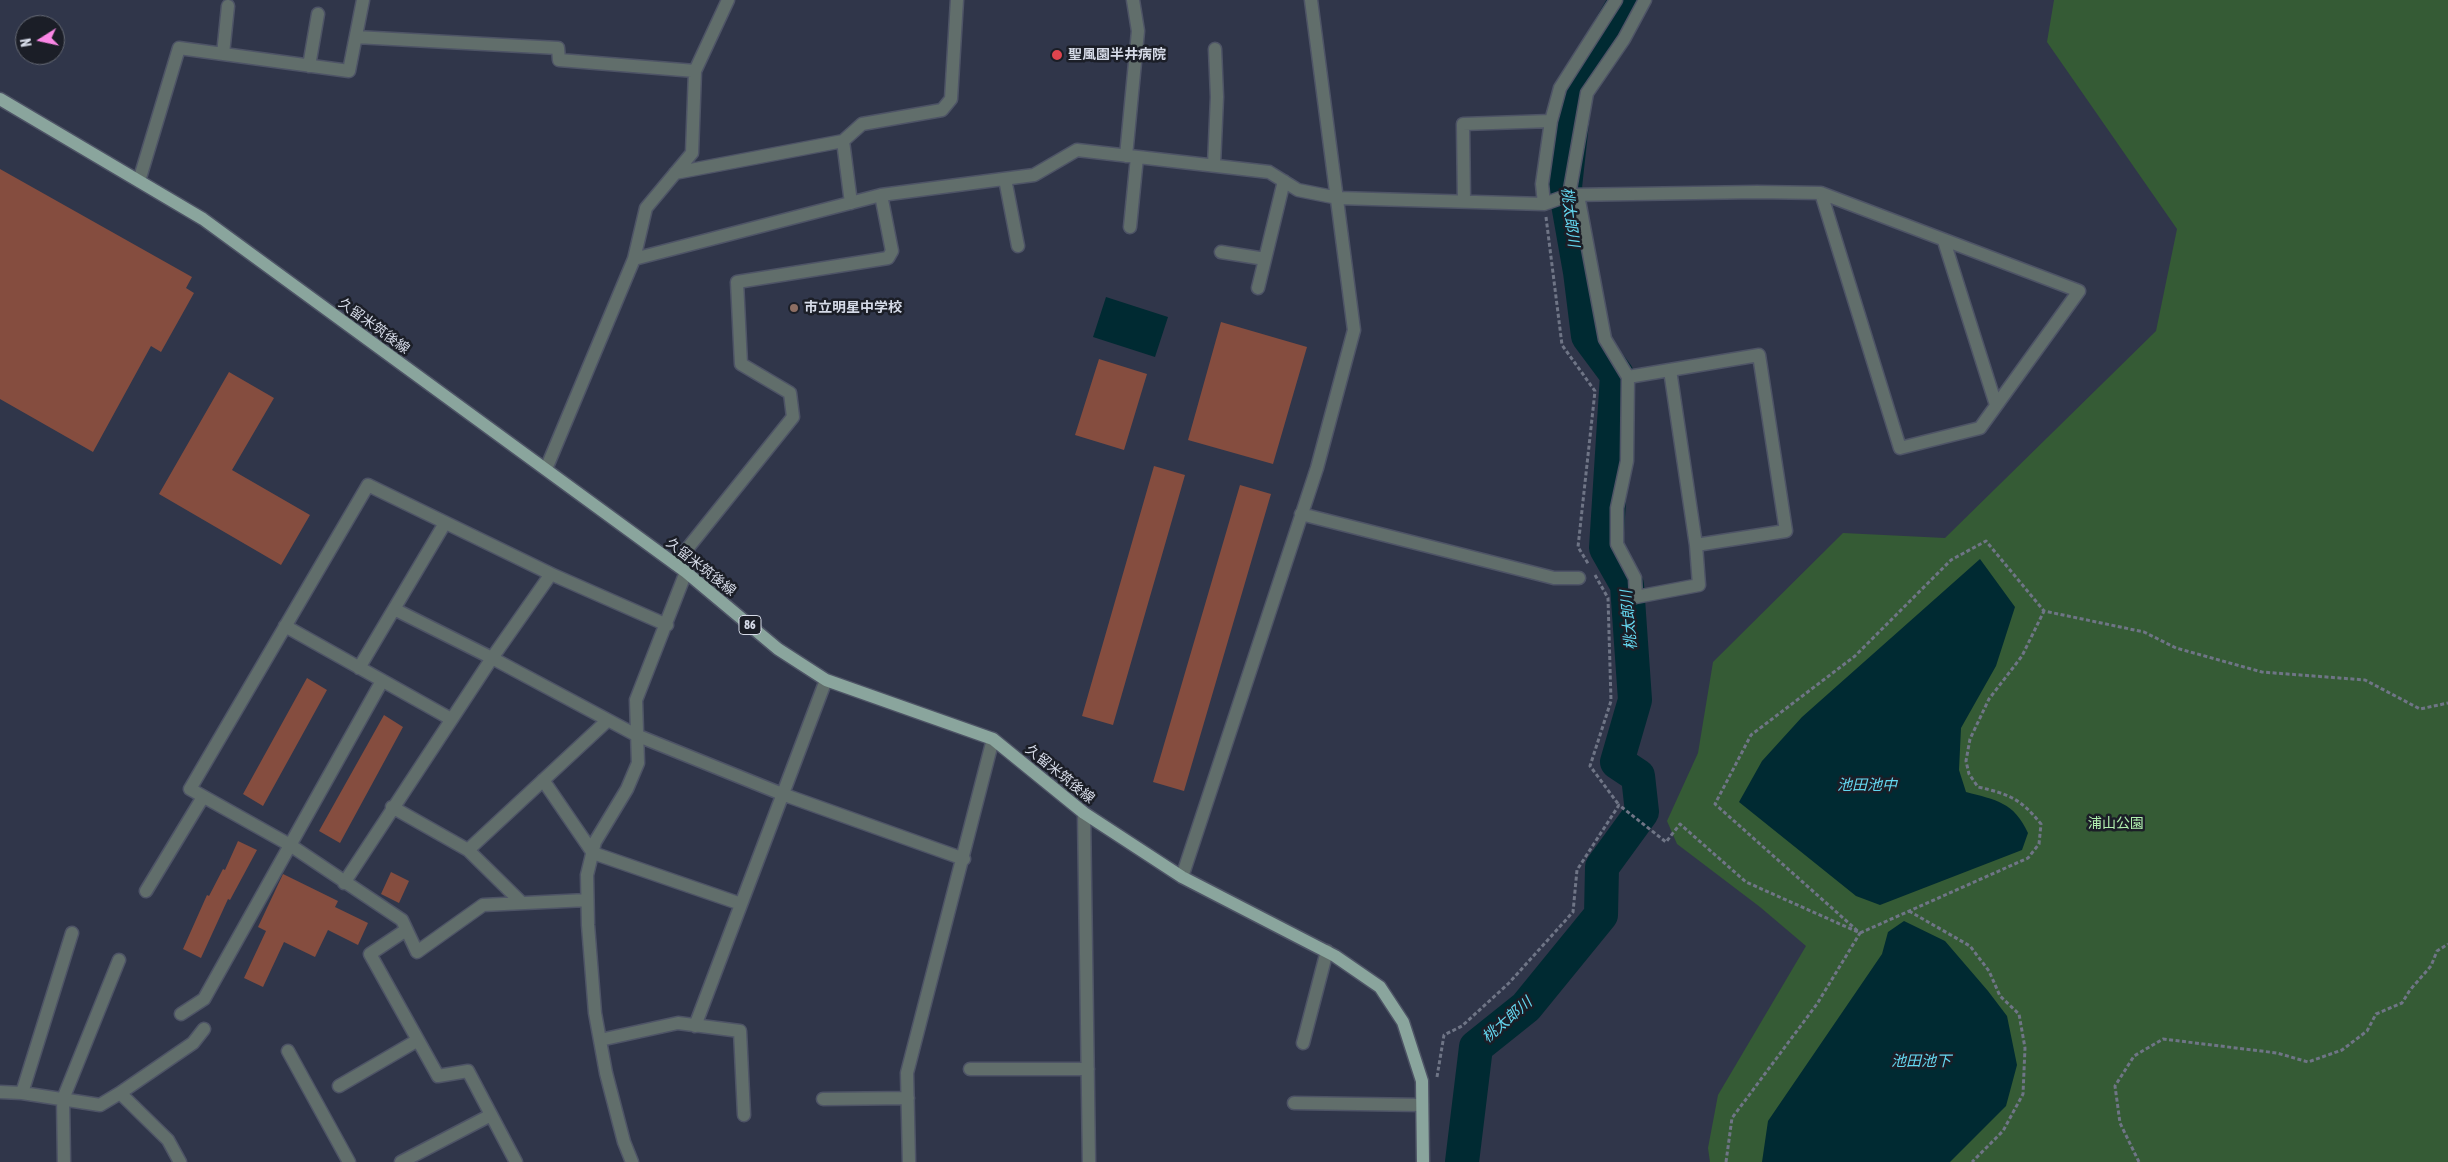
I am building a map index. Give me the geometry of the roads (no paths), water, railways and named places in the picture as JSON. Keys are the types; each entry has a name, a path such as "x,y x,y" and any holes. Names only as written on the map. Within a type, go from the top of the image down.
{"main road":[{"name":"久留米筑後線","path":"0,99 203,219 546,468 686,572 778,649 826,680 993,739 1084,813 1182,877 1327,951 1380,987 1403,1022 1422,1081 1423,1162"}],"street":[{"path":"139,181 179,48 350,71 363,0"},
{"path":"546,468 634,259 646,208 692,153 695,71 728,0"},
{"path":"675,172 843,140 862,124 942,110 951,99 957,0"},
{"path":"1130,227 1131,157 1138,31 1133,0"},
{"path":"1182,877 1317,468 1354,330 1311,0"},
{"path":"1544,204 1542,184 1550,121 1560,88 1616,0"},
{"path":"1645,0 1624,39 1587,93 1574,195 1605,339 1628,377 1627,461 1617,508 1617,544 1635,578 1636,597 1699,585 1696,546 1670,370"},
{"path":"223,54 228,6"},
{"path":"308,66 318,14"},
{"path":"356,38 558,48 559,60 695,71"},
{"path":"1214,165 1217,97 1216,49"},
{"path":"1464,201 1463,124 1550,121"},
{"path":"843,140 851,203"},
{"path":"634,259 881,195 1034,175 1077,150 1269,172 1298,190 1338,198 1544,204 1574,195 1757,192 1821,193 2079,291 1980,428 1900,448 1821,193"},
{"path":"1006,179 1018,246"},
{"path":"1258,288 1284,181"},
{"path":"675,564 792,417 790,393 741,364 737,282 888,258 892,251 881,195"},
{"path":"1944,241 1996,404"},
{"path":"1221,252 1265,259"},
{"path":"1628,377 1759,355 1786,531 1696,546"},
{"path":"587,900 483,905 417,952 402,920 290,845 190,789 368,486 551,574 666,625"},
{"path":"1302,514 1554,578 1579,578"},
{"path":"359,668 445,523"},
{"path":"632,1162 624,1142 595,1013 587,875 595,842 627,790 638,763 636,700 686,572"},
{"path":"344,882 451,719 551,574"},
{"path":"394,610 492,658 636,735 782,794 964,859"},
{"path":"285,626 451,719"},
{"path":"181,1014 204,998 382,680"},
{"path":"695,1026 826,680"},
{"path":"468,850 608,720"},
{"path":"909,1162 907,1073 964,859 993,739"},
{"path":"543,780 592,853 740,904"},
{"path":"146,891 203,796"},
{"path":"392,807 468,850 522,903"},
{"path":"1084,813 1089,1162"},
{"path":"406,930 370,954 438,1076 468,1071 516,1162"},
{"path":"22,1093 72,933"},
{"path":"1303,1043 1327,951"},
{"path":"64,1162 63,1099 119,960"},
{"path":"600,1040 678,1023 740,1031 744,1115"},
{"path":"0,1092 22,1093 100,1105 193,1043 204,1029"},
{"path":"339,1086 418,1040"},
{"path":"288,1051 349,1162"},
{"path":"970,1069 1088,1069"},
{"path":"120,1092 168,1140 180,1162"},
{"path":"823,1099 908,1098"},
{"path":"1294,1103 1422,1105"},
{"path":"401,1162 491,1115"}],"water":[{"path":"1106,297 1168,317 1155,357 1093,337"},
{"name":"池田池中","path":"1980,559 2015,607 1996,666 1961,728 1959,770 1966,792 2003,804 2017,815 2028,833 2022,850 1880,905 1856,896 1739,802 1762,761 1802,717"},
{"name":"池田池下","path":"1904,921 1945,941 2007,1016 2017,1065 2006,1106 1950,1162 1762,1162 1768,1121 1882,954 1888,932"}],"waterway":[{"name":"桃太郎川","path":"1462,1162 1476,1047 1526,1007 1601,915 1602,867 1642,812 1638,776 1617,762 1635,700 1627,585 1606,548 1617,375 1588,336 1580,272 1565,187 1576,86 1626,0"}],"place":[{"name":"聖風園半井病院","path":"1057,55"},
{"name":"市立明星中学校","path":"794,308"}],"park label":[{"name":"浦山公園","path":"2116,824"}]}
